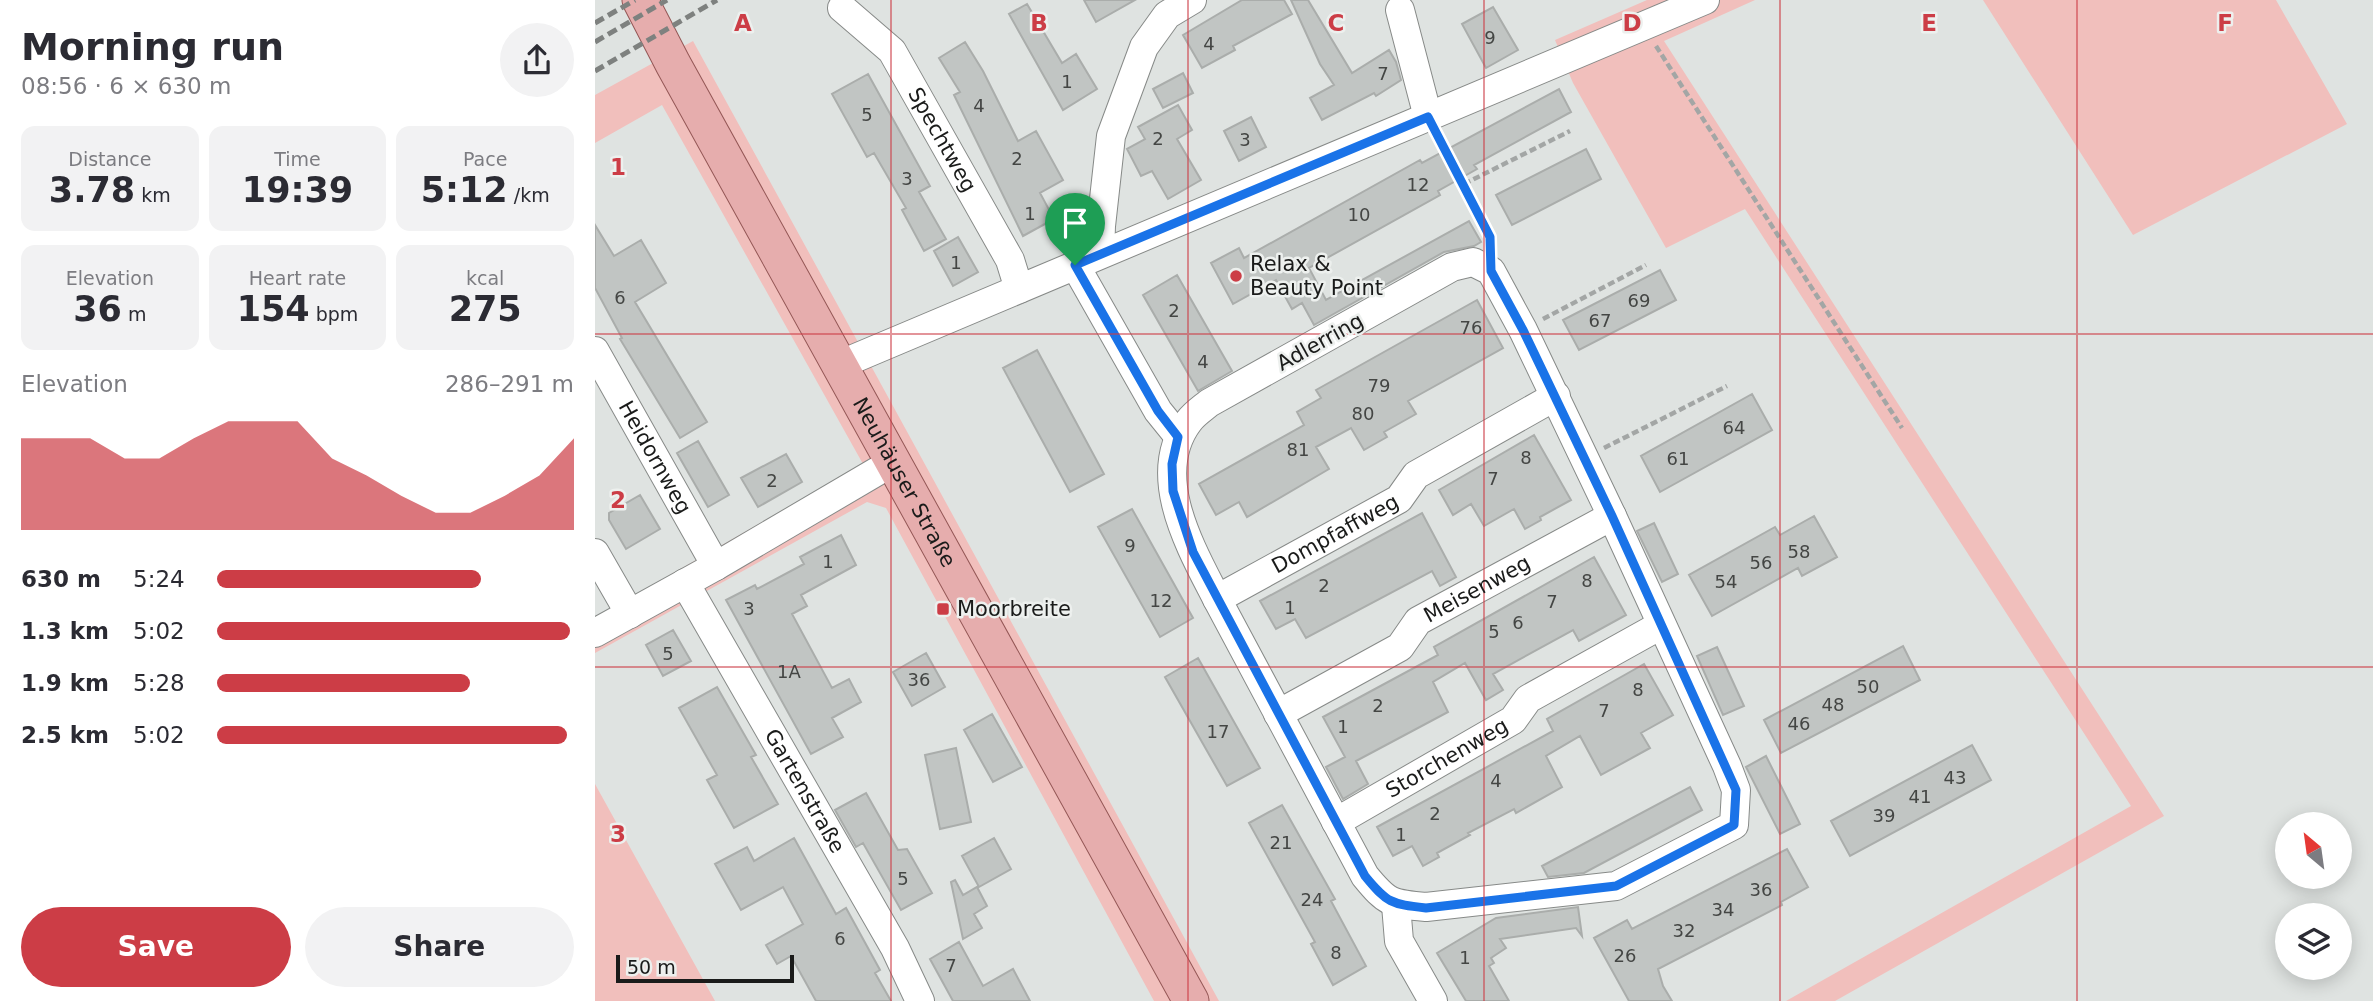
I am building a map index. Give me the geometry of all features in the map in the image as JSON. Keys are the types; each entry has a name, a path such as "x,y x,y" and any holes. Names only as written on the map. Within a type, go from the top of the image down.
{"main road":[{"name":"Neuhäuser Straße","path":"640,0 1191,1001"}],"street":[{"path":"1178,437 1158,411 1088,260 1101,226 1111,136 1144,47 1167,15 1192,0"},
{"path":"839,365 1428,117 1645,16 1705,0"},
{"name":"Spechtweg","path":"842,8 892,51 1010,260 1019,289"},
{"path":"1400,10 1428,117"},
{"name":"Adlerring","path":"1396,905 1381,895 1365,876 1193,552 1173,491 1172,464 1178,437 1190,418 1209,403 1452,267 1473,262 1491,271"},
{"path":"1433,1001 1399,941 1396,905 1426,908 1616,886 1734,825 1736,790 1556,396 1491,271"},
{"name":"Heidornweg","path":"595,351 716,566"},
{"name":"Dompfaffweg","path":"1217,599 1399,499 1416,475 1556,396"},
{"path":"595,634 893,462"},
{"name":"Meisenweg","path":"1277,714 1400,647 1417,621 1612,516"},
{"path":"595,553 630,614"},
{"name":"Gartenstraße","path":"685,583 895,948 920,1001"},
{"name":"Storchenweg","path":"1336,822 1513,720 1528,699 1661,625"}],"path":[{"path":"1645,16 1902,428"},
{"path":"1428,117 1490,237 1491,271"},
{"path":"1463,184 1570,131"},
{"path":"1523,330 1646,265"},
{"path":"1585,458 1727,386"}],"shaded area":[{"path":"1647,0 1755,0 1664,41 2164,816 1835,1001 1786,1001 2131,806 1745,209 1666,248 1573,83 1555,40"},
{"path":"1983,0 2276,0 2347,124 2133,235"},
{"path":"693,41 1219,1001 1154,1001 886,508 867,502 595,653 595,618 863,464 662,105 595,143 595,95"},
{"path":"595,784 715,1001 595,1001"}],"building":[{"path":"1084,0 1135,0 1096,22"},
{"path":"1242,0 1284,0 1292,14 1233,46 1235,50 1202,68 1183,35"},
{"path":"1291,0 1308,0 1352,73 1389,50 1401,80 1376,96 1374,93 1322,120 1310,98 1334,85 1320,64"},
{"path":"1027,4 1062,63 1076,54 1097,89 1063,110 1009,14"},
{"path":"1493,7 1518,50 1486,68 1462,24"},
{"path":"965,42 983,71 1018,141 1036,131 1063,180 1040,193 1054,219 1023,236 954,95 960,92 939,58"},
{"path":"1183,73 1193,93 1163,108 1153,89"},
{"path":"868,74 930,186 919,192 946,239 924,251 902,210 906,208 874,153 867,157 832,94"},
{"path":"1559,89 1571,112 1474,165 1477,169 1438,191 1440,195 1309,268 1326,300 1469,221 1481,242 1444,252 1314,325 1302,303 1292,309 1276,280 1233,304 1211,263 1239,248 1244,258 1420,160 1422,163"},
{"path":"1178,105 1192,130 1177,139 1201,180 1168,199 1152,171 1141,176 1127,149 1145,139 1138,127"},
{"path":"1251,117 1266,147 1239,161 1224,131"},
{"path":"1586,149 1601,179 1512,225 1496,195"},
{"path":"595,225 614,256 641,240 666,283 635,302 707,422 680,438 620,339 622,338 595,288"},
{"path":"958,237 978,272 953,286 934,251"},
{"path":"1660,270 1676,300 1579,350 1563,320"},
{"path":"1177,275 1232,371 1198,391 1143,295"},
{"path":"1477,300 1503,348 1408,401 1416,414 1384,432 1387,437 1364,450 1351,428 1316,447 1329,469 1247,517 1239,502 1216,515 1199,484 1304,425 1297,412 1321,398 1316,390"},
{"path":"1037,350 1104,474 1070,492 1003,368"},
{"path":"1752,394 1772,430 1660,492 1641,456"},
{"path":"1534,435 1571,500 1540,517 1541,520 1525,529 1514,509 1484,526 1471,504 1453,515 1439,490"},
{"path":"698,441 729,495 708,507 677,453"},
{"path":"786,454 802,482 758,507 741,478"},
{"path":"640,495 660,529 626,549 609,520 609,513"},
{"path":"1132,509 1193,618 1160,637 1098,527"},
{"path":"1422,513 1456,577 1440,586 1432,571 1306,638 1295,619 1276,629 1260,601"},
{"path":"1814,516 1837,557 1802,576 1798,568 1712,616 1689,575 1775,527 1780,535"},
{"path":"1654,523 1678,574 1662,582 1637,531"},
{"path":"841,535 856,565 801,595 807,606 792,614 832,688 849,679 861,702 832,718 843,737 811,754 726,600 755,585 757,589 804,564 800,557"},
{"path":"1594,557 1626,615 1579,641 1573,630 1493,674 1503,690 1486,700 1465,663 1433,682 1448,712 1356,761 1368,784 1343,799 1326,767 1345,757 1323,717 1438,655 1434,647"},
{"path":"673,630 691,661 663,676 646,645"},
{"path":"1903,646 1920,680 1781,753 1764,720"},
{"path":"1717,647 1744,706 1723,715 1697,656"},
{"path":"926,653 945,687 912,706 893,672"},
{"path":"1198,658 1260,768 1227,786 1165,677"},
{"path":"1644,664 1673,715 1641,733 1650,748 1601,775 1580,736 1546,756 1562,787 1516,813 1514,809 1468,833 1470,835 1437,853 1439,857 1423,866 1412,846 1393,856 1377,827 1553,731 1547,719"},
{"path":"717,687 756,755 751,757 778,804 734,828 707,780 717,775 679,708"},
{"path":"992,714 1022,767 993,782 964,730"},
{"path":"1972,745 1991,780 1850,856 1831,821"},
{"path":"956,748 971,822 940,829 925,755"},
{"path":"1766,756 1800,824 1780,834 1746,767"},
{"path":"1690,787 1702,810 1584,873 1548,877 1542,866"},
{"path":"866,793 898,850 907,849 932,893 901,910 863,843 856,847 835,810"},
{"path":"1282,805 1335,899 1331,901 1366,966 1333,985 1311,944 1315,942 1249,823"},
{"path":"794,838 836,914 846,908 880,970 875,973 891,1001 816,1001 791,956 777,964 766,945 803,924 783,887 741,910 715,864 747,847 754,861"},
{"path":"994,838 1011,869 979,887 962,856"},
{"path":"1787,849 1808,887 1781,902 1782,905 1658,969 1663,986 1672,1001 1629,1001 1594,938 1627,920 1632,929"},
{"path":"955,880 963,895 977,887 987,906 974,914 982,928 963,939 951,882"},
{"path":"1578,907 1582,936 1576,928 1500,939 1506,948 1491,958 1494,963 1489,966 1509,1001 1466,1001 1437,953 1496,918"},
{"path":"959,942 983,986 1013,969 1030,1001 953,1001 930,959"}],"railway":[{"path":"595,23 635,0"},
{"path":"595,42 667,0"},
{"path":"595,71 717,0"}],"place":[{"name":"Relax & Beauty Point","path":"1236,276"},
{"name":"Moorbreite","path":"943,609"}],"route":[{"path":"1428,117 1490,237 1491,271 1556,396 1727,766 1736,790 1734,825 1616,886 1426,908 1396,905 1381,895 1365,876 1193,552 1173,491 1172,464 1178,437 1158,411 1075,265 1428,117"}]}
